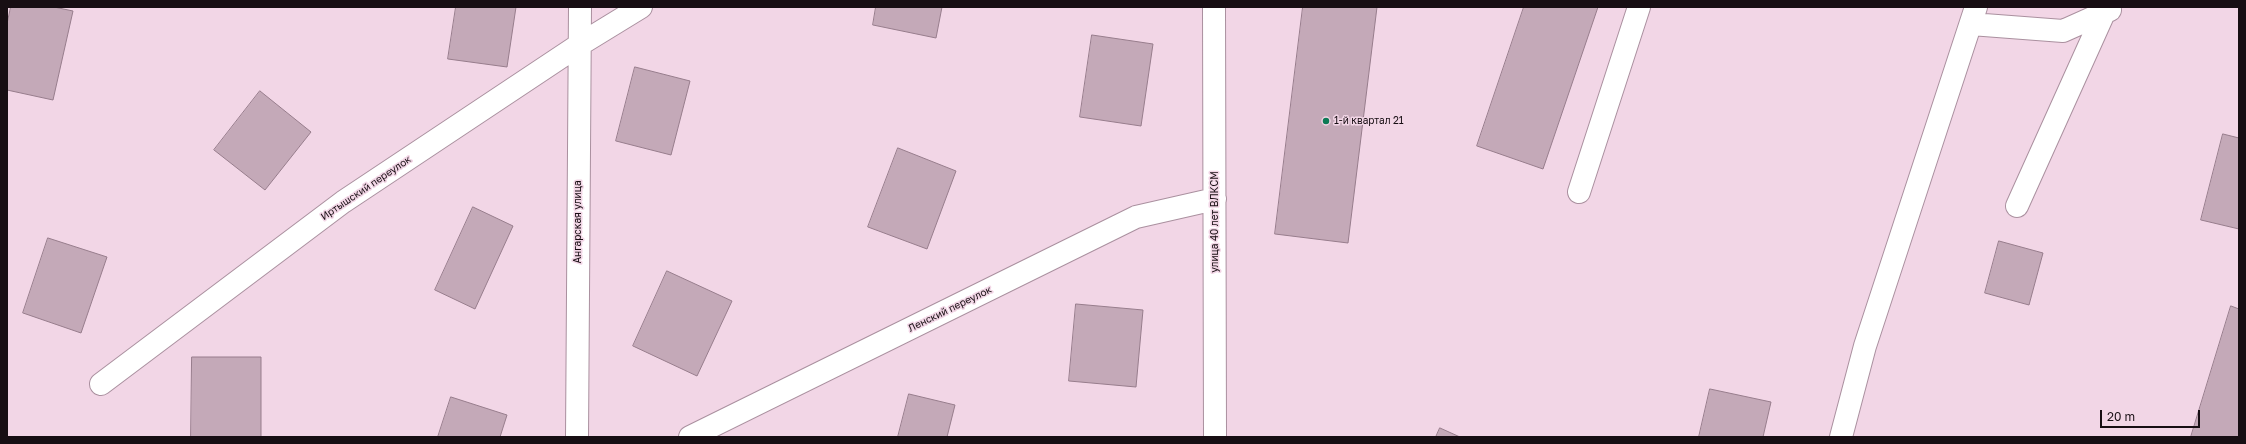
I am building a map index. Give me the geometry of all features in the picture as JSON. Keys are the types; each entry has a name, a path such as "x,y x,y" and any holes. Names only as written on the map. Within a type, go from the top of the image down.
{"street":[{"name":"Ангарская улица","path":"577,437 580,7"},
{"name":"Иртышский переулок","path":"101,384 343,202 579,45 641,7"},
{"name":"улица 40 лет ВЛКСМ","path":"1214,7 1215,437"},
{"path":"1579,192 1639,7"},
{"path":"1841,437 1865,346 1974,16 2063,31 2110,10"},
{"path":"2017,206 2110,10"},
{"name":"Ленский переулок","path":"690,437 1136,217 1215,199"}],"building":[{"path":"11,7 54,7 73,11 53,100 7,90 7,24"},
{"path":"456,7 516,7 507,67 448,59"},
{"path":"876,7 942,7 936,38 873,25"},
{"name":"1-й квартал 21","path":"1303,7 1377,7 1348,243 1275,234"},
{"path":"1524,7 1598,7 1543,169 1477,146"},
{"path":"1092,35 1153,44 1141,126 1080,117"},
{"path":"635,67 690,81 671,155 616,141"},
{"path":"260,91 311,132 265,190 214,150"},
{"path":"2223,134 2239,138 2239,229 2201,220"},
{"path":"898,148 956,171 927,249 868,227"},
{"path":"473,207 513,226 475,309 435,290"},
{"path":"48,238 107,257 81,333 23,313"},
{"path":"1999,241 2043,253 2029,305 1985,293"},
{"path":"667,271 732,301 697,376 633,346"},
{"path":"1076,304 1143,310 1136,387 1069,381"},
{"path":"2231,306 2239,309 2239,437 2191,437"},
{"path":"192,357 261,357 261,437 191,437"},
{"path":"1710,389 1771,402 1763,437 1699,437"},
{"path":"909,394 955,405 947,437 898,437"},
{"path":"451,397 507,415 500,437 438,437"},
{"path":"1440,428 1460,437 1436,437"}],"place":[{"name":"1-й квартал 21","path":"1326,121"}]}
